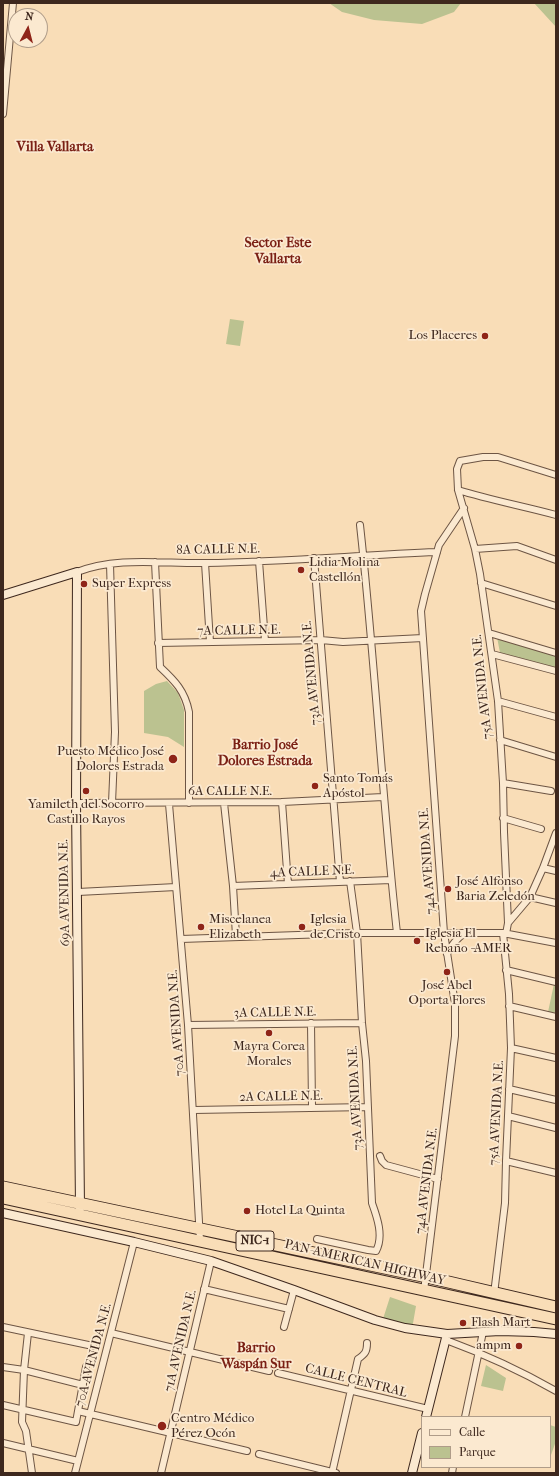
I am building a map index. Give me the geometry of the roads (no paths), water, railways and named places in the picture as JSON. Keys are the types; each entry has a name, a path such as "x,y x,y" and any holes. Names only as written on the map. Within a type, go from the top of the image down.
{"highway":[{"name":"PAN-AMERICAN HIGHWAY","path":"3,1187 80,1203 380,1281 556,1320"},
{"path":"3,1190 18,1190"},
{"name":"PAN-AMERICAN HIGHWAY","path":"3,1198 80,1215 200,1235 389,1270 494,1294 556,1306"}],"street":[{"path":"3,114 13,3"},
{"name":"75A AVENIDA N.E.","path":"494,1294 505,1204 511,1048 506,970 505,934 508,921 503,818 503,783 498,701 489,633 475,549 458,490 457,469 460,461 483,457 498,457 556,475"},
{"path":"458,490 556,515"},
{"name":"74A AVENIDA N.E.","path":"424,1291 427,1278 455,1036 455,1004 444,933 422,611 425,594 439,545 464,508"},
{"path":"360,526 372,641 383,797 397,933"},
{"path":"475,549 517,546 556,560"},
{"name":"8A CALLE N.E.","path":"3,595 86,568 110,564 155,562 205,563 437,552"},
{"name":"73A AVENIDA N.E.","path":"314,558 340,882"},
{"path":"259,561 265,641"},
{"path":"155,562 160,668 173,679 187,700 189,712 189,803"},
{"path":"205,563 210,642"},
{"path":"110,564 115,732 112,804"},
{"name":"69A AVENIDA N.E.","path":"77,572 76,803 80,1215"},
{"path":"481,583 556,606"},
{"path":"489,633 556,653"},
{"path":"321,640 343,642 423,638"},
{"name":"7A CALLE N.E.","path":"158,643 321,640"},
{"path":"492,654 556,671"},
{"path":"498,701 556,718"},
{"path":"500,740 556,757"},
{"path":"503,783 551,791"},
{"name":"6A CALLE N.E.","path":"76,803 169,804 282,802 383,797"},
{"path":"282,802 288,884"},
{"path":"224,803 233,886 236,936"},
{"name":"70A AVENIDA N.E.","path":"169,804 188,1025 200,1235"},
{"path":"503,818 541,829"},
{"path":"508,921 530,897 556,833"},
{"path":"543,868 556,871"},
{"name":"4A CALLE N.E.","path":"233,886 391,880"},
{"name":"73A AVENIDA N.E.","path":"317,1239 376,1251 379,1245 378,1222 372,1203 366,1061 362,1023 357,933 350,881"},
{"path":"78,892 176,887"},
{"path":"530,897 556,903"},
{"path":"181,938 357,933 478,933 505,934 556,943"},
{"path":"447,954 452,945 465,933"},
{"path":"506,970 556,982"},
{"path":"509,1006 556,1017"},
{"name":"3A CALLE N.E.","path":"188,1025 362,1023"},
{"path":"311,1024 312,1107"},
{"path":"511,1048 556,1058"},
{"path":"509,1089 556,1100"},
{"name":"2A CALLE N.E.","path":"194,1110 368,1106"},
{"path":"508,1116 556,1128"},
{"path":"380,1156 386,1165 438,1179"},
{"path":"506,1161 556,1173"},
{"path":"3,1213 211,1261 378,1321 447,1337 532,1377 556,1391"},
{"name":"70A AVENIDA N.E.","path":"75,1473 134,1242"},
{"name":"71A AVENIDA N.E.","path":"161,1473 211,1261"},
{"path":"204,1289 289,1309"},
{"path":"284,1328 294,1290"},
{"path":"3,1327 93,1346"},
{"path":"447,1337 483,1332 534,1332 556,1334"},
{"path":"465,1416 480,1353 483,1332"},
{"path":"28,1333 24,1370 22,1422 26,1431 32,1473"},
{"path":"111,1333 269,1371"},
{"path":"427,1413 447,1337"},
{"path":"259,1454 334,1473 350,1391 358,1359 365,1355 367,1343"},
{"path":"3,1367 24,1370 83,1385"},
{"path":"3,1406 76,1422 86,1367"},
{"name":"CALLE CENTRAL","path":"278,1373 350,1391 427,1413"},
{"path":"78,1411 247,1451"},
{"path":"412,1473 421,1437"},
{"path":"3,1443 78,1461"}],"place":[{"name":"Los Placeres","path":"485,336"},
{"name":"Lidia Molina Castellón","path":"301,570"},
{"name":"Super Express","path":"84,584"},
{"name":"Puesto Médico José Dolores Estrada","path":"173,759"},
{"name":"Santo Tomás Apóstol","path":"315,786"},
{"name":"Yamileth del Socorro Castillo Rayos","path":"86,791"},
{"name":"José Alfonso Baria Zeledón","path":"448,889"},
{"name":"Miscelanea Elizabeth","path":"201,927"},
{"name":"Iglesia de Cristo","path":"302,927"},
{"name":"Iglesia El Rebaño -AMER","path":"417,941"},
{"name":"José Abel Oporta Flores","path":"447,972"},
{"name":"Mayra Corea Morales","path":"269,1033"},
{"name":"Hotel La Quinta","path":"247,1211"},
{"name":"Flash Mart","path":"463,1323"},
{"name":"ampm","path":"519,1346"},
{"name":"Centro Médico Pérez Ocón","path":"162,1426"}],"district":[{"name":"Villa Vallarta","path":"55,148"},
{"name":"Sector Este Vallarta","path":"278,252"},
{"name":"Barrio José Dolores Estrada","path":"265,754"},
{"name":"Barrio Waspán Sur","path":"256,1358"}]}
